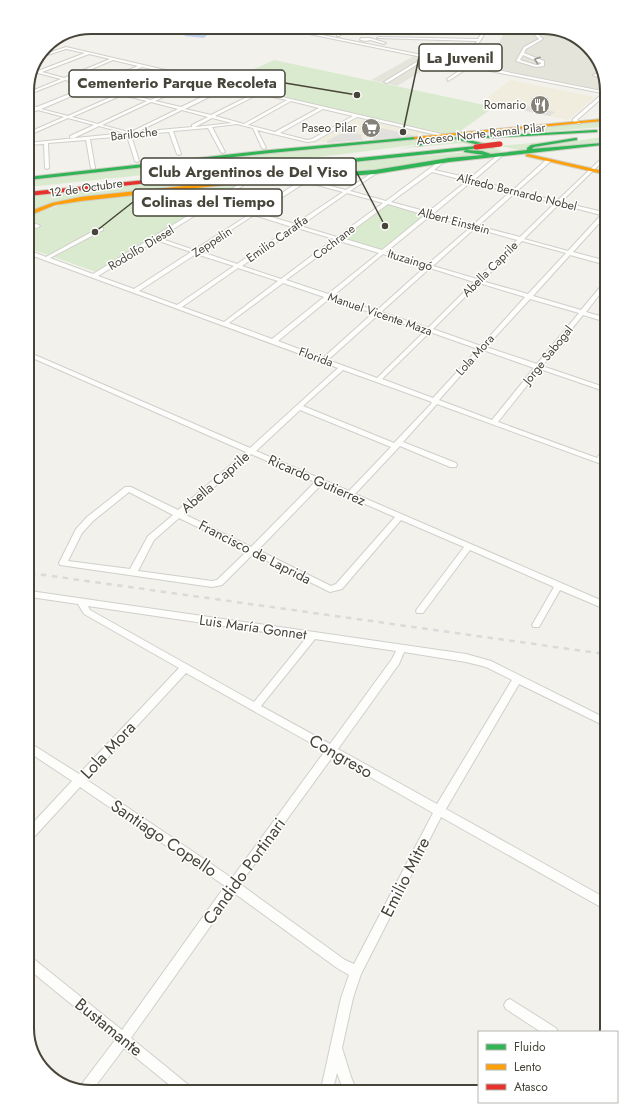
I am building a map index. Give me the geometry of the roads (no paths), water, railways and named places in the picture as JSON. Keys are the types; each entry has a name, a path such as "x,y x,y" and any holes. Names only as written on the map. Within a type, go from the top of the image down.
{"main road":[{"name":"12 de Octubre","path":"34,178 247,156 318,146 441,136 468,138 600,120"},
{"path":"468,138 482,136 490,137 600,132"},
{"path":"530,152 529,148 535,145 600,132"},
{"name":"Acceso Norte Ramal Pilar","path":"326,160 468,138 488,142 600,132"},
{"name":"Acceso Norte Ramal Pilar","path":"64,188 326,160 476,147 500,149 600,132"},
{"path":"326,160 425,144 435,141 441,136"},
{"path":"468,138 500,149"},
{"name":"12 de Octubre","path":"34,211 65,201 248,181 305,179 375,172 443,161 491,156 500,149 519,153 600,144"},
{"path":"326,160 469,151 482,152 491,156"},
{"path":"519,153 600,172"},
{"path":"34,188 64,188"},
{"path":"34,194 64,188"}],"street":[{"path":"313,34 379,47 424,58 470,65 600,91"},
{"path":"333,34 380,41 385,44 387,49"},
{"path":"469,55 480,34"},
{"path":"522,53 529,58 543,62 543,65 536,66 518,61 522,53 525,48 541,39 536,34"},
{"path":"360,38 379,43 379,47"},
{"path":"360,38 477,40"},
{"path":"49,53 64,48 89,53 441,136"},
{"path":"37,72 89,53"},
{"path":"386,82 424,58"},
{"path":"34,91 113,59"},
{"path":"448,80 470,65"},
{"path":"34,110 141,66"},
{"path":"37,72 310,141 355,116"},
{"path":"34,132 170,72"},
{"path":"68,140 199,79"},
{"path":"34,107 98,126 132,134 228,86"},
{"path":"191,128 258,93"},
{"path":"580,123 574,120 600,98"},
{"name":"Bariloche","path":"34,143 242,124 289,100"},
{"path":"276,133 321,108"},
{"path":"210,127 222,152"},
{"path":"254,127 264,148"},
{"path":"171,130 179,154"},
{"path":"132,134 137,162"},
{"path":"88,138 93,168"},
{"path":"46,142 47,168"},
{"path":"273,342 472,180 500,149"},
{"path":"324,360 549,160"},
{"name":"Abella Caprile","path":"378,380 600,160"},
{"name":"Cochrane","path":"224,324 443,161"},
{"name":"Alfredo Bernardo Nobel","path":"431,170 600,214"},
{"name":"Emilio Caraffa","path":"178,307 375,172"},
{"name":"Albert Einstein","path":"305,179 600,261"},
{"name":"Zeppelin","path":"136,291 256,214 305,179"},
{"name":"Rodolfo Diesel","path":"94,276 248,181"},
{"name":"Ituzaingó","path":"216,202 600,318"},
{"name":"Lola Mora","path":"350,495 435,402 436,398 480,348 600,218"},
{"path":"47,258 101,229"},
{"name":"Manuel Vicente Maza","path":"157,238 600,388"},
{"name":"Florida","path":"34,254 492,423 600,461"},
{"name":"Jorge Sabogal","path":"492,423 600,291"},
{"name":"Ricardo Gutierrez","path":"34,357 251,450 399,517 600,604"},
{"name":"Abella Caprile","path":"133,572 151,538 342,367"},
{"path":"299,407 453,465"},
{"path":"133,572 212,584 219,583 320,482"},
{"name":"Francisco de Laprida","path":"133,572 62,563 79,531 90,519 128,489 330,589 339,587 399,517"},
{"path":"420,610 469,546"},
{"path":"536,625 559,585"},
{"name":"Luis María Gonnet","path":"34,595 313,635 476,661 488,664 600,720"},
{"name":"Congreso","path":"81,602 87,612 185,668 439,811 600,898"},
{"path":"255,707 313,635"},
{"name":"Candido Portinari","path":"89,1085 124,1039 233,885 332,751 396,661 400,649"},
{"name":"Lola Mora","path":"34,829 185,668"},
{"name":"Emilio Mitre","path":"328,1085 350,986 356,972 439,811 517,679"},
{"name":"Santiago Copello","path":"34,750 233,885 341,964 356,972"},
{"name":"Bustamante","path":"34,966 180,1085"},
{"path":"510,1005 550,1031"},
{"path":"336,1048 348,1085"}],"water":[{"path":"184,34 208,34 204,38 185,36"}],"railway":[{"path":"34,574 600,653"}],"place":[{"name":"Cementerio Parque Recoleta","path":"357,95"},
{"name":"Romario","path":"540,105"},
{"name":"Paseo Pilar","path":"371,128"},
{"name":"La Juvenil","path":"403,132"},
{"name":"Club Argentinos de Del Viso","path":"385,226"},
{"name":"Colinas del Tiempo","path":"95,232"}]}
